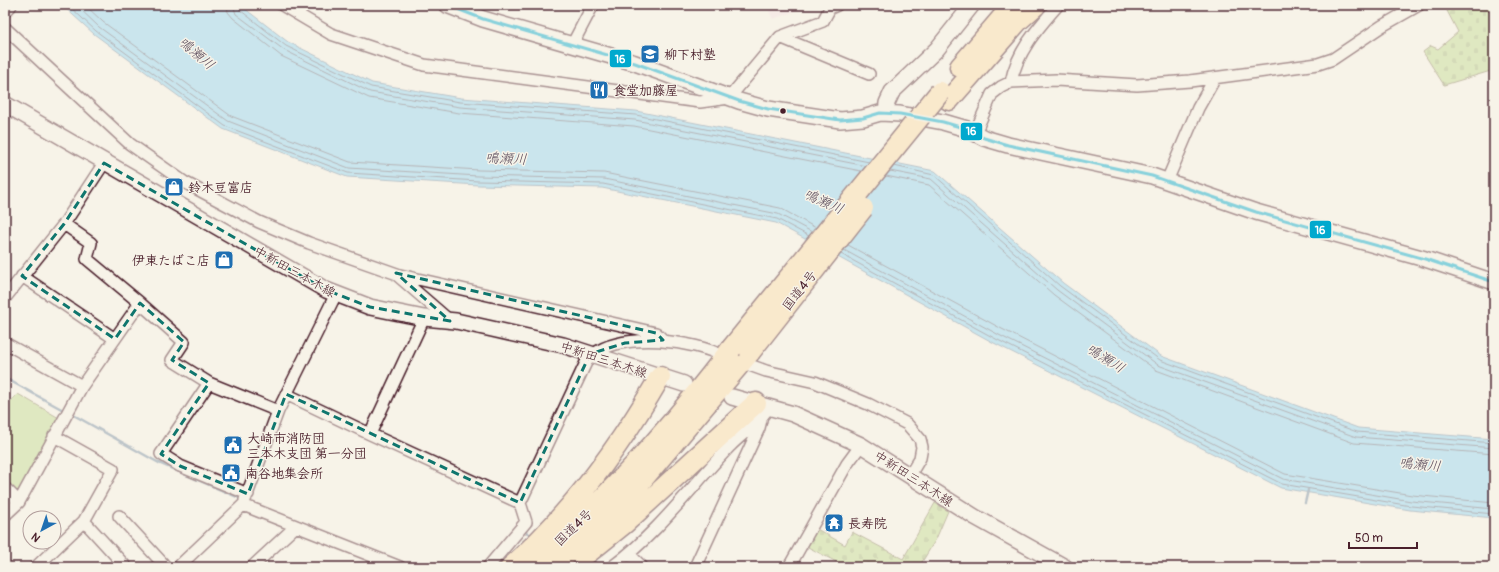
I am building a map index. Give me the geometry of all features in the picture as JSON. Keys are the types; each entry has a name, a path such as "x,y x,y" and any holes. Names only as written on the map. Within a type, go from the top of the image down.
{"highway":[{"name":"国道4号","path":"552,567 587,538 631,493 737,355 944,96 1013,5"},
{"name":"国道4号","path":"944,96 1019,20 1036,5"},
{"name":"国道4号","path":"529,567 581,520 648,452 737,355"},
{"path":"511,567 555,527 584,492 641,410 660,378"},
{"path":"568,567 625,523 762,410"}],"main road":[{"path":"5,10 9,5"},
{"path":"446,5 483,19 635,63 729,98 768,109 840,120 863,118 886,113 943,122 984,138 1008,145 1084,160 1167,181 1275,218 1425,259 1494,282"},
{"path":"886,113 887,103 892,92 937,49 972,5"},
{"name":"中新田三本木線","path":"5,104 104,163 326,290 370,307 531,337 592,354 660,378 684,384"},
{"name":"中新田三本木線","path":"732,397 762,410 793,414 860,445 910,474 988,524 1065,567"}],"street":[{"path":"282,5 331,34 424,65 700,102 729,98 780,36 823,21 830,8 837,5"},
{"path":"572,45 593,5"},
{"path":"1011,82 1017,59 1026,45 1058,5"},
{"path":"975,134 992,94 1011,82 1048,80 1137,85 1215,78 1318,64 1333,59 1382,26 1419,5"},
{"path":"5,28 130,144 184,182 260,222 309,243 396,273 656,333 663,340"},
{"path":"780,36 869,74"},
{"path":"1167,181 1198,108 1215,78"},
{"path":"5,298 64,224 104,163"},
{"path":"64,224 91,243 87,259 184,342 172,360 209,383 278,412"},
{"path":"396,273 450,321"},
{"path":"22,276 115,339"},
{"path":"178,567 246,500 278,412 336,294"},
{"path":"5,515 19,502 82,386 140,303"},
{"path":"370,434 424,318"},
{"path":"537,533 526,522 520,503 592,354 603,347 618,344 647,340 663,340 737,355 766,371 815,382 862,402 907,424 920,439 922,447 920,458 910,474"},
{"path":"5,343 82,386"},
{"path":"209,383 162,454 180,466 296,526 399,567"},
{"path":"286,394 520,503"},
{"path":"612,567 629,554 660,524 762,410"},
{"path":"695,567 756,435 762,410"},
{"path":"36,567 84,520 113,469 54,436"},
{"path":"789,567 839,478 860,445"},
{"path":"5,488 19,502"},
{"path":"119,516 166,567"},
{"path":"84,520 126,567"},
{"path":"488,567 526,522"},
{"path":"252,567 296,526"},
{"path":"629,554 642,567"}],"highlighted area":[{"path":"104,163 326,290 370,307 450,321 396,273 656,333 663,340 625,343 590,354 520,503 286,394 248,494 180,466 161,454 209,383 172,360 184,342 140,303 115,339 22,276 64,224"}],"shaded area":[{"path":"766,5 812,5 773,19"}],"green space":[{"path":"1444,5 1494,5 1494,70 1444,85 1423,52 1431,46 1438,49 1458,32"},
{"path":"18,394 59,418 17,494 5,482 5,406"},
{"path":"935,503 948,511 936,539 919,567 846,567 806,546 815,528 845,545 852,532 903,559"}],"water":[{"name":"鳴瀬川","path":"62,5 240,5 288,42 372,83 461,98 636,111 935,171 1063,283 1161,356 1358,428 1494,439 1494,518 1410,510 1281,488 994,343 776,223 602,188 478,185 347,177 223,129 94,34"}],"waterway":[{"path":"5,378 65,411"},
{"path":"70,413 159,463 242,499"},
{"path":"1305,503 1308,490"},
{"path":"524,531 533,536"},
{"path":"480,567 485,563"},
{"path":"403,564 412,567"}],"transit line":[{"name":"16","path":"447,5 483,19 635,63 739,101 768,109 840,120 863,118 880,113 900,114 943,122 967,129 984,138 1008,145 1152,176 1256,212 1425,259 1494,282"}],"place":[{"name":"柳下村塾","path":"650,54"},
{"name":"食堂加藤屋","path":"599,90"},
{"name":"鈴木豆富店","path":"174,187"},
{"name":"伊東たばこ店","path":"224,260"},
{"name":"大崎市消防団 三本木支団 第一分団","path":"233,445"},
{"name":"南谷地集会所","path":"231,473"},
{"name":"長寿院","path":"834,523"}]}
